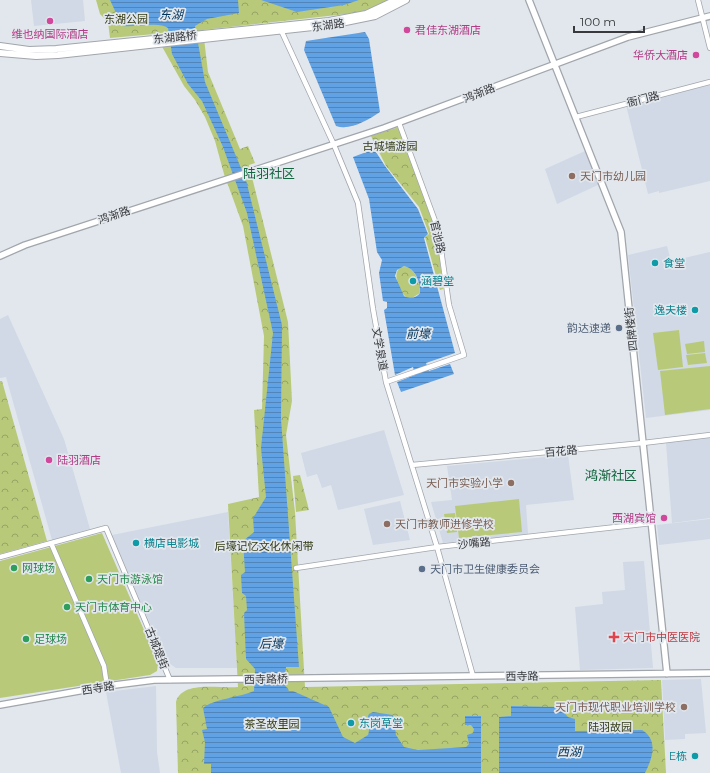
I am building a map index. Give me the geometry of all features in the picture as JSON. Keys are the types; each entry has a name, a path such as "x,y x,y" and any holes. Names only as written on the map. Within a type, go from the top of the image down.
{"main road":[{"name":"东湖路","path":"280,29 356,16 380,9 396,0"},
{"name":"东湖路","path":"246,33 359,20 382,13 406,0"},
{"name":"东湖路桥","path":"104,47 246,33"},
{"path":"0,46 37,50 104,47"},
{"path":"0,53 46,56 104,47"}],"street":[{"name":"四牌楼街","path":"529,0 621,232 667,674"},
{"path":"698,0 710,48"},
{"name":"鸿渐路","path":"0,256 24,245 399,123 633,35 710,16"},
{"name":"文学泉道","path":"280,29 334,145 358,203 373,309 386,382 437,547 473,676"},
{"path":"0,57 13,54"},
{"name":"衙门路","path":"576,117 710,82"},
{"name":"官池路","path":"386,382 464,355 449,305 438,229 399,123"},
{"name":"百花路","path":"412,465 643,443 710,435"},
{"name":"沙嘴路","path":"296,568 437,547 652,523"},
{"name":"古城堤街","path":"51,543 106,528 170,680"},
{"path":"0,557 51,543 104,666 107,686"},
{"name":"西寺路","path":"335,678 710,673"},
{"name":"西寺路桥","path":"198,680 335,678"},
{"name":"西寺路","path":"0,705 107,686 146,681 198,680"}],"shaded area":[{"path":"31,0 83,0 85,21 34,26"},
{"path":"710,85 710,181 659,193 659,191 648,194 626,105"},
{"name":"天门市幼儿园","path":"585,151 600,184 557,204 545,169"},
{"path":"667,246 671,261 710,252 710,410 646,418 628,255"},
{"path":"8,315 64,439 90,529 52,540 6,377 0,378 0,319"},
{"path":"384,430 404,495 338,510 331,485 322,488 317,474 307,477 301,453"},
{"path":"710,437 710,518 672,523 666,443"},
{"name":"天门市实验小学","path":"568,455 574,500 526,505 528,534 443,543 431,502 452,500 447,466"},
{"name":"天门市教师进修学校","path":"400,501 410,540 373,545 364,509"},
{"path":"228,512 237,668 176,668 166,661 112,535"},
{"path":"710,519 710,539 659,545 657,525"},
{"name":"天门市中医医院","path":"644,561 653,668 580,670 575,607 603,604 602,592 625,590 623,562"},
{"name":"天门市现代职业培训学校","path":"701,679 706,733 685,734 685,739 665,740 662,680"},
{"path":"156,686 157,752 160,773 121,773 106,692"}],"green space":[{"name":"茶圣故里园","path":"96,0 392,0 374,8 355,13 203,30 208,72 240,149 248,146 255,163 249,165 288,322 292,401 286,435 295,512 305,687 661,680 666,773 178,773 176,702 180,695 194,688 238,687 228,504 259,497 254,410 262,409 264,336 243,226 224,174 215,141 205,117 195,100 184,86 155,34 110,38 108,22 100,14"},
{"name":"古城墙游园","path":"399,127 437,232 443,289 440,290 425,237 429,234 419,207 386,166 371,136"},
{"path":"402,266 410,269 416,275 418,280 420,293 412,298 407,298 404,295 397,282 397,273"},
{"path":"679,330 683,367 658,370 653,333"},
{"path":"704,341 705,352 687,354 685,344"},
{"path":"705,353 707,363 688,365 686,355"},
{"path":"710,366 710,409 665,415 660,371"},
{"path":"0,381 2,381 47,541 0,554"},
{"path":"300,475 309,510 296,512 293,476"},
{"path":"519,499 522,532 459,538 455,506"},
{"path":"455,513 457,532 447,533 444,514"},
{"name":"天门市体育中心","path":"102,533 154,653 158,665 157,671 150,675 0,698 0,561"}],"water":[{"path":"110,0 238,0 239,13 207,19 195,26 205,82 246,180 282,325 281,419 299,667 286,667 284,684 289,691 293,691 329,707 343,737 355,743 368,735 368,717 369,714 373,712 393,715 396,735 404,747 418,750 466,747 469,744 467,735 473,733 474,729 471,725 465,725 465,716 481,716 481,773 211,773 211,764 204,764 205,742 202,730 207,729 203,708 213,702 254,691 255,669 246,659 244,613 247,610 246,596 242,593 241,575 245,572 243,541 254,532 253,518 266,497 261,448 273,333 247,213 223,147 202,101 188,84 172,54 168,28 159,25 122,26"},
{"path":"261,0 359,0 344,5 297,12"},
{"path":"365,32 369,39 380,112 353,126 336,126 304,50 306,41"},
{"name":"前壕","path":"369,151 376,152 418,209 428,234 424,238 455,353 426,363 429,371 450,364 454,374 401,392 397,382 415,375 413,367 395,375 384,310 387,308 387,302 383,301 379,273 382,260 377,252 369,199 353,157","holes":["404,266 412,270 419,284 420,293 413,298 404,296 395,276 397,270"]},
{"name":"西湖","path":"511,706 559,707 568,717 575,719 575,731 642,730 651,739 652,756 650,762 645,773 499,773 499,717 511,716"}],"place":[{"name":"维也纳国际酒店","path":"50,21"},
{"name":"君佳东湖酒店","path":"407,30"},
{"name":"华侨大酒店","path":"696,55"},
{"name":"天门市幼儿园","path":"572,176"},
{"name":"食堂","path":"655,263"},
{"name":"涵碧堂","path":"413,281"},
{"name":"逸夫楼","path":"695,310"},
{"name":"韵达速递","path":"619,328"},
{"name":"陆羽酒店","path":"49,460"},
{"name":"天门市实验小学","path":"511,483"},
{"name":"西湖宾馆","path":"664,518"},
{"name":"天门市教师进修学校","path":"387,524"},
{"name":"横店电影城","path":"136,543"},
{"name":"网球场","path":"14,568"},
{"name":"天门市卫生健康委员会","path":"422,569"},
{"name":"天门市游泳馆","path":"89,579"},
{"name":"天门市体育中心","path":"67,607"},
{"name":"天门市中医医院","path":"614,637"},
{"name":"足球场","path":"26,639"},
{"name":"天门市现代职业培训学校","path":"684,707"},
{"name":"东岗草堂","path":"351,723"},
{"name":"E栋","path":"695,756"}],"district":[{"name":"陆羽社区","path":"269,173"},
{"name":"鸿渐社区","path":"611,475"}],"water label":[{"name":"东湖","path":"171,14"},
{"name":"后壕","path":"271,643"}],"park label":[{"name":"东湖公园","path":"126,19"},
{"name":"后壕记忆文化休闲带","path":"264,546"},
{"name":"陆羽故园","path":"610,727"}]}
